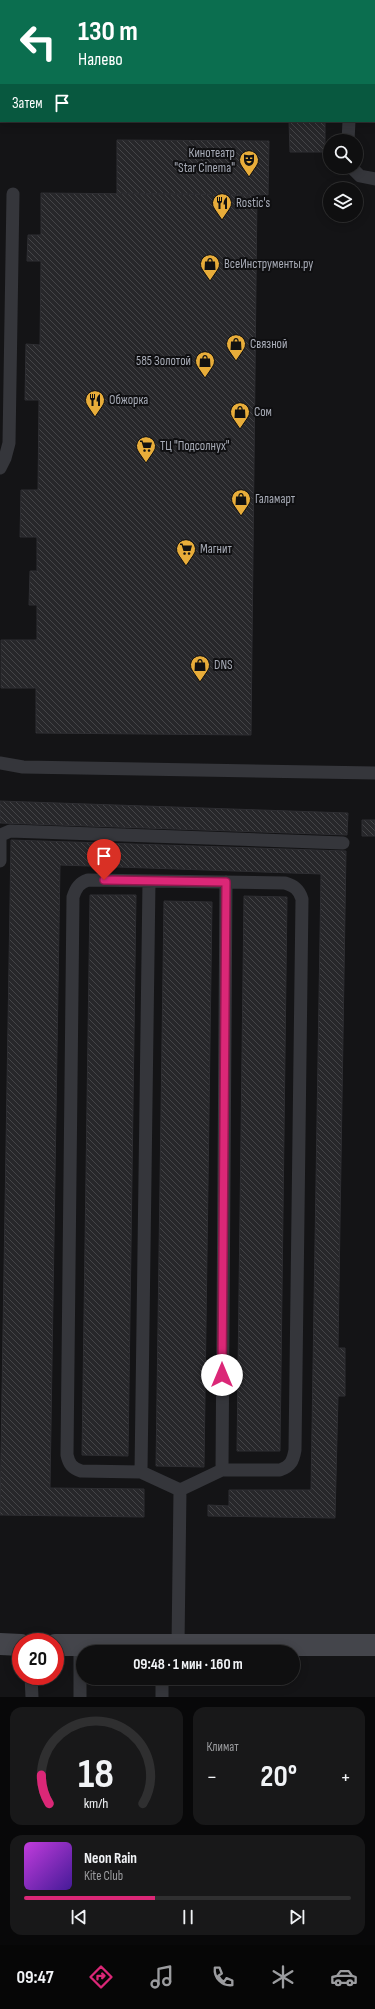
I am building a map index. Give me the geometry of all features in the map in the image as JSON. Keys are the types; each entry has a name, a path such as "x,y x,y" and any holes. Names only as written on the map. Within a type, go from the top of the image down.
{"main road":[{"path":"0,1644 12,1645"},
{"path":"64,1645 76,1645"},
{"path":"300,1646 375,1645"}],"lane":[{"path":"348,122 348,134"},
{"path":"358,174 360,176 375,179"},
{"path":"0,468 5,458 9,443 13,194"},
{"path":"0,763 23,767 375,773"},
{"path":"0,861 0,835 10,831 343,843"},
{"path":"88,880 285,883 294,886 300,891 302,898 295,1450 293,1460 288,1467 280,1470 222,1470 180,1490 141,1472 81,1471 74,1469 69,1464 67,1455 73,897 76,888 82,882 88,880"},
{"path":"141,1472 149,881"},
{"path":"222,1470 226,882"},
{"path":"168,1645 180,1490"},
{"path":"31,1685 32,1697"},
{"path":"80,1685 80,1697"},
{"path":"162,1685 162,1697"}],"building":[{"path":"289,122 325,122 323,152 290,152"},
{"path":"117,140 269,141 268,195 117,193"},
{"name":"ТЦ \"Подсолнух\"","path":"41,193 257,195 251,735 36,733 36,688 1,688 1,640 37,640 37,605 29,605 30,571 37,571 37,537 20,537 21,490 38,490 39,400 25,400 26,344 40,345 41,261 27,261 28,235 41,235"},
{"path":"0,801 348,813 347,835 0,823"},
{"path":"362,820 375,820 375,836 362,836"},
{"path":"11,840 346,851 338,1348 345,1348 345,1396 338,1396 335,1518 208,1516 208,1505 229,1506 229,1490 311,1490 321,874 60,865 50,1488 144,1489 144,1517 0,1515"},
{"path":"90,895 136,895 128,1456 82,1455"},
{"path":"244,896 287,897 280,1451 237,1451"},
{"path":"164,901 212,902 204,1467 156,1466"}],"place":[{"name":"Кинотеатр \"Star Cinema\"","path":"249,177"},
{"name":"Rostic's","path":"222,220"},
{"name":"ВсеИнструменты.ру","path":"210,281"},
{"name":"Связной","path":"236,361"},
{"name":"585 Золотой","path":"205,378"},
{"name":"Обжорка","path":"95,417"},
{"name":"Сом","path":"240,429"},
{"name":"ТЦ \"Подсолнух\"","path":"146,463"},
{"name":"Галамарт","path":"241,516"},
{"name":"Магнит","path":"186,566"},
{"name":"DNS","path":"200,682"}],"route":[{"path":"104,880 226,882 222,1375"}]}
